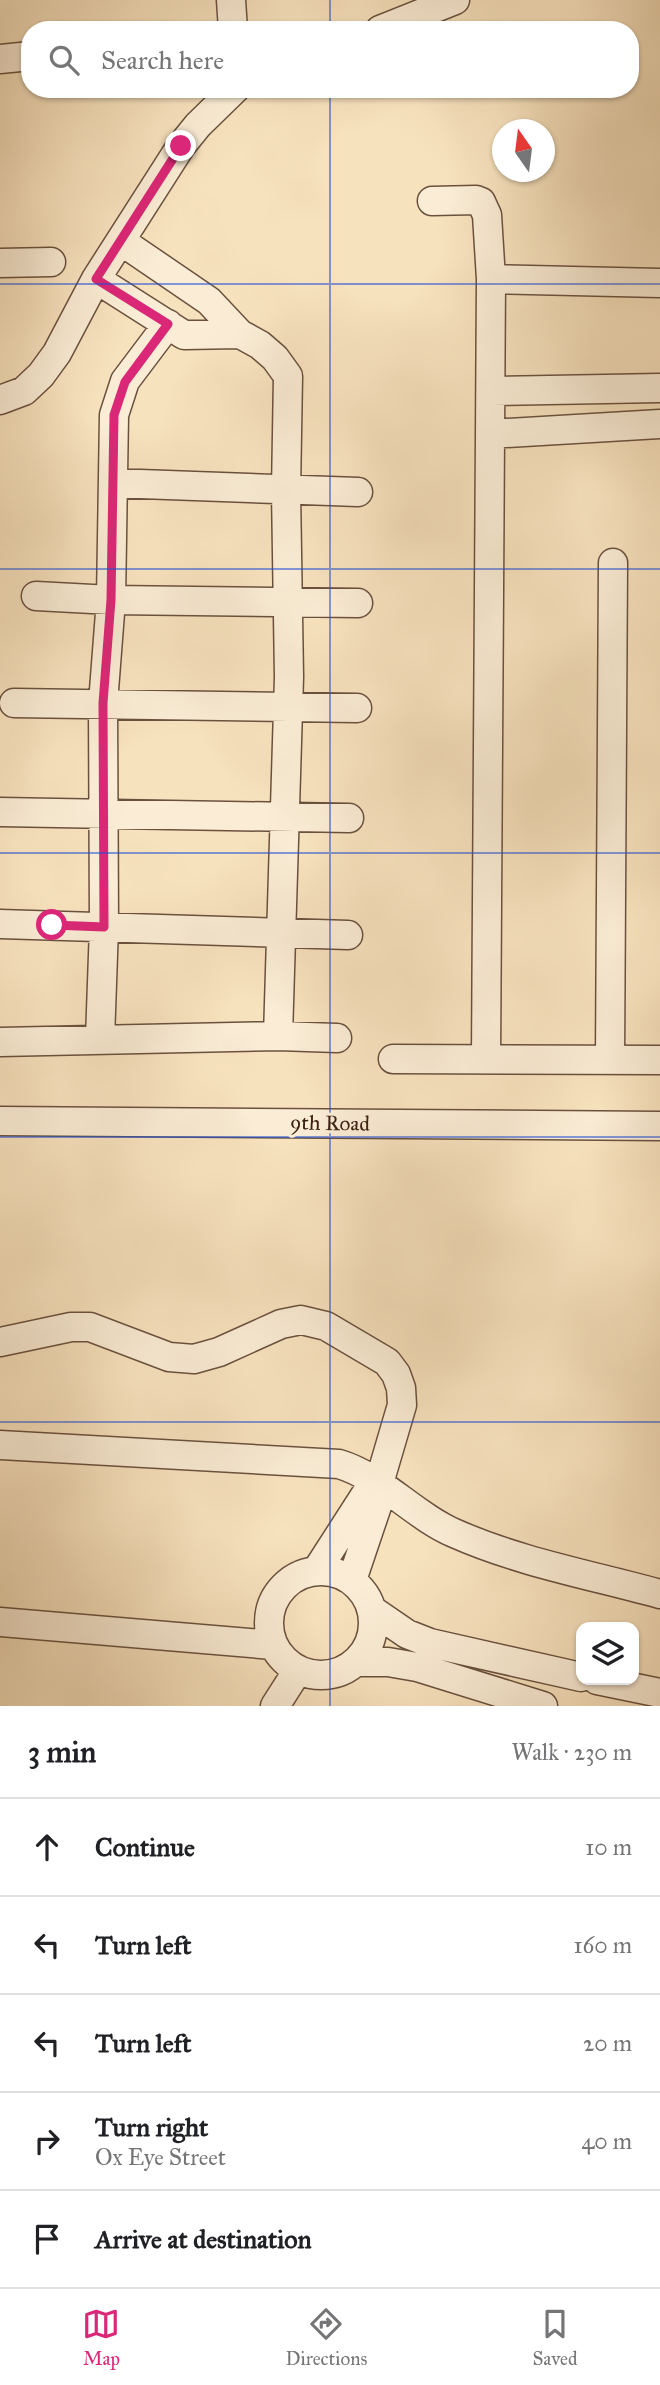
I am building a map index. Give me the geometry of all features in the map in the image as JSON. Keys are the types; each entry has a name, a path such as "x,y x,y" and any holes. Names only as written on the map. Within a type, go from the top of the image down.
{"street":[{"path":"231,0 232,21"},
{"path":"402,21 455,0"},
{"path":"0,59 21,57"},
{"path":"0,400 24,391 41,375 57,353 96,279 181,146 226,98"},
{"path":"432,201 476,200 481,202 487,215 491,279 491,434 486,1059"},
{"path":"121,241 209,301 240,334 267,351 288,376 288,708 278,1036"},
{"path":"0,263 51,262"},
{"path":"96,279 184,335 240,334"},
{"path":"491,279 660,283"},
{"path":"100,1039 104,927 103,703 111,600 114,415 125,382 168,324"},
{"path":"491,391 660,388"},
{"path":"491,434 660,424"},
{"path":"113,483 358,492"},
{"path":"610,1060 613,563"},
{"path":"36,596 111,600 358,603"},
{"path":"14,703 357,708"},
{"path":"0,812 349,818"},
{"path":"0,924 348,935"},
{"path":"0,1042 278,1036 337,1038"},
{"path":"393,1059 660,1060"},
{"name":"9th Road","path":"0,1121 660,1126"},
{"path":"0,1342 71,1326 90,1327 156,1353 194,1359 219,1352 281,1324 301,1320 326,1326 387,1362 396,1374 401,1388 402,1405 379,1480 378,1503 352,1580"},
{"path":"0,1446 323,1462 346,1466 379,1480 424,1516 472,1541 564,1570 660,1594"},
{"path":"317,1570 379,1480"},
{"path":"317,1570 329,1570 352,1580 368,1598 374,1624 366,1651 344,1670 329,1675 313,1675 298,1670 283,1660 273,1645 269,1631 272,1603 280,1590 290,1580 317,1570"},
{"path":"372,1610 407,1634 430,1643 576,1676"},
{"path":"0,1622 273,1645"},
{"path":"356,1662 388,1662 417,1667 543,1706"},
{"path":"275,1706 298,1670"},
{"path":"603,1689 660,1693"}],"route":[{"path":"52,925 104,927 103,703 111,600 114,415 125,382 168,324 96,279 181,146"}]}
